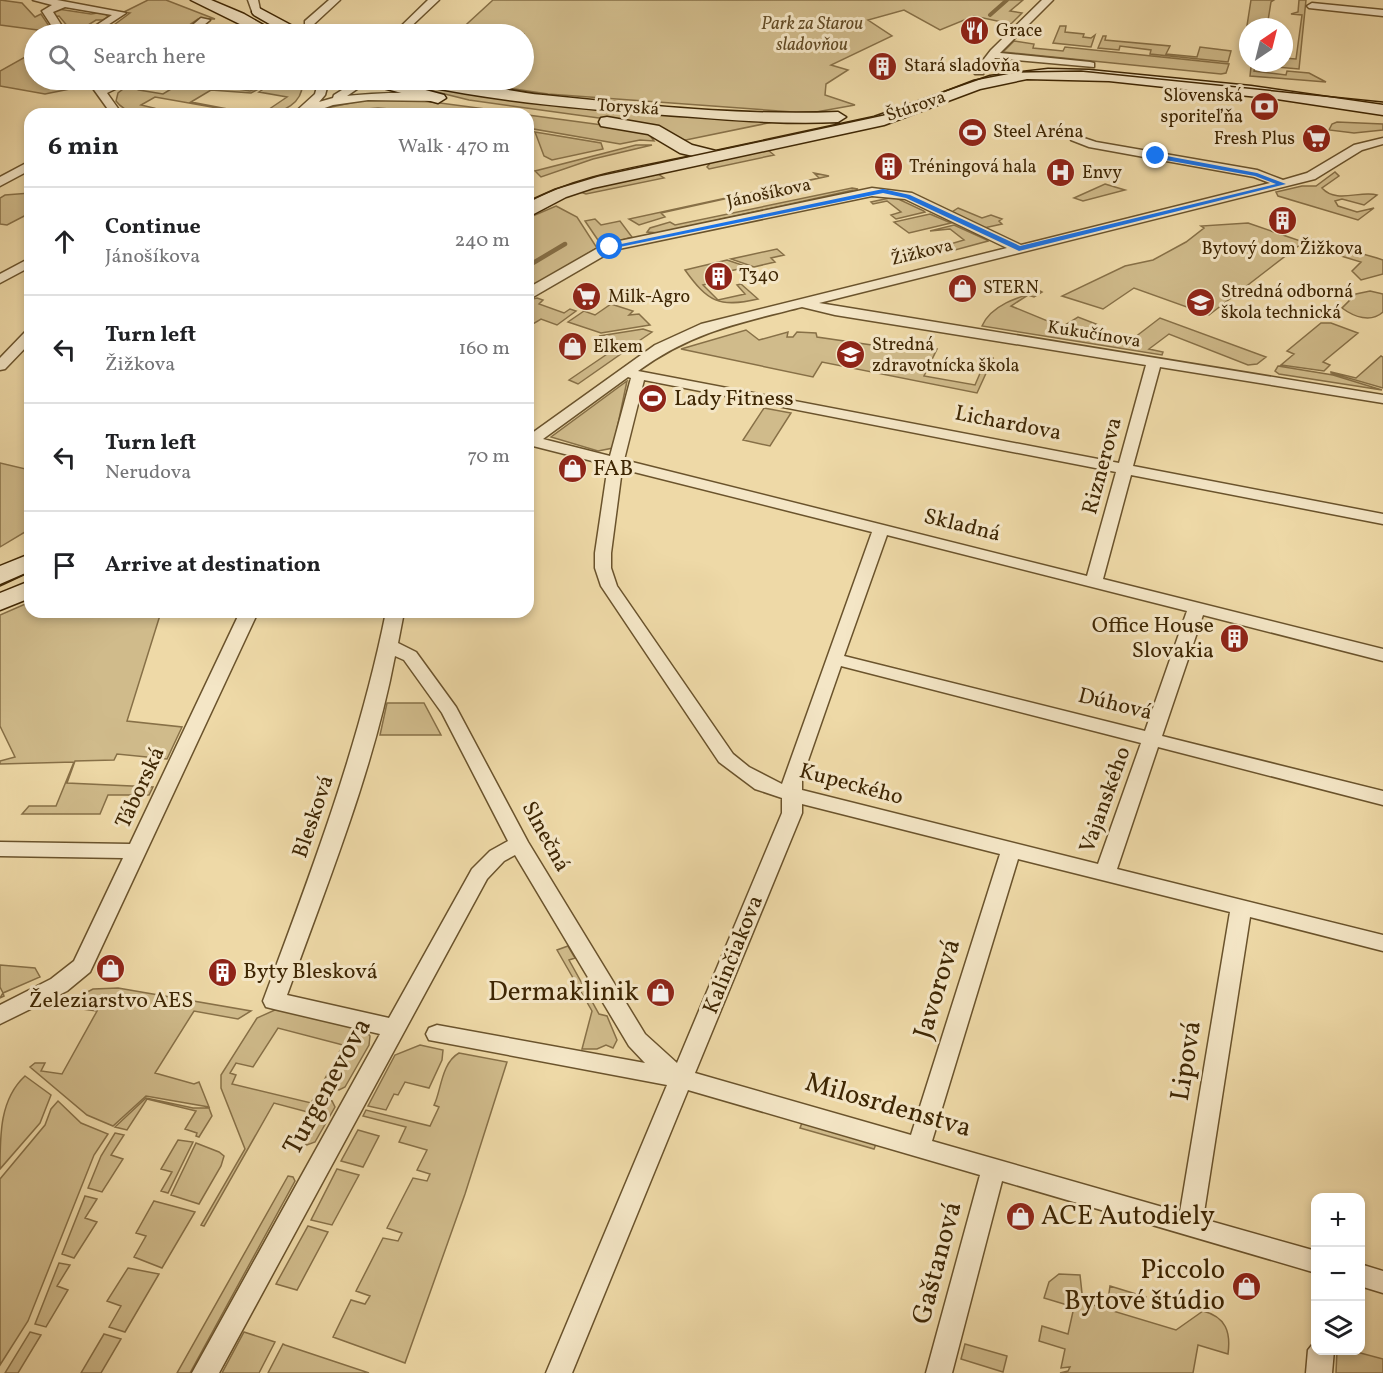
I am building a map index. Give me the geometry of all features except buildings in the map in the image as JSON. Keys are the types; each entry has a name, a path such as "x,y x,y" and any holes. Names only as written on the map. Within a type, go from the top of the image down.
{"street":[{"path":"38,0 121,12 103,24"},
{"path":"198,0 255,6 282,24"},
{"path":"309,23 335,0"},
{"path":"409,24 434,0"},
{"path":"979,72 1048,0"},
{"path":"55,24 47,11 65,4"},
{"path":"227,4 256,24"},
{"path":"1312,6 1383,13"},
{"path":"200,24 205,20"},
{"path":"993,55 1090,65"},
{"name":"Štúrova","path":"535,187 618,164 887,105 979,72 1021,65 1090,65 1383,96"},
{"name":"Štúrova","path":"534,208 560,193 588,184 892,117 986,82 1037,74 1080,74 1308,97 1383,110"},
{"path":"105,90 100,92 113,108"},
{"path":"309,108 322,90"},
{"path":"310,108 339,90"},
{"path":"310,108 345,90"},
{"name":"Toryská","path":"409,90 439,98 508,108"},
{"name":"Toryská","path":"467,90 547,102 748,116 839,117"},
{"path":"314,108 376,97 439,98"},
{"name":"Toryská","path":"534,112 645,128 661,134 686,149 716,155"},
{"path":"618,164 645,152 658,140 645,128"},
{"path":"1075,138 1093,145 1257,174 1282,184"},
{"name":"Žižkova","path":"534,439 632,374 688,333 1311,176 1358,147 1383,141"},
{"path":"0,183 24,169"},
{"name":"Jánošíkova","path":"534,291 610,247 872,192 908,196 1019,249"},
{"path":"0,279 24,265"},
{"name":"Kukučínova","path":"800,303 835,311 1383,399"},
{"path":"0,366 24,341"},
{"name":"Riznerova","path":"1094,582 1154,363"},
{"name":"Kupeckého","path":"632,374 616,464 603,568 609,586 726,758 742,772 762,784 793,795 1383,943"},
{"name":"Lichardova","path":"632,374 1383,519"},
{"name":"Skladná","path":"534,443 1383,655"},
{"name":"Kalinčiakova","path":"559,1373 792,813 792,778 881,529"},
{"path":"0,576 24,564"},
{"path":"0,602 24,592"},
{"name":"Vajanského","path":"1106,873 1197,607"},
{"name":"Táborská","path":"0,1015 69,980 82,966 246,618"},
{"path":"389,646 394,618"},
{"name":"Slnečná","path":"389,646 410,656 450,711 519,844 637,1040 658,1062 682,1079"},
{"name":"Blesková","path":"389,646 351,785 274,1001 394,1028"},
{"name":"Dúhová","path":"835,658 1383,798"},
{"name":"Turgenevova","path":"205,1373 479,874 497,856 519,844"},
{"path":"0,849 138,851"},
{"name":"Javorová","path":"919,1146 1011,850"},
{"name":"Lipová","path":"1190,1224 1241,907"},
{"name":"Milosrdenstva","path":"437,1034 682,1079 1311,1260"},
{"name":"Gaštanová","path":"939,1373 994,1168"},
{"path":"1365,1277 1383,1282"},
{"path":"1319,1373 1321,1355"}],"green space":[{"path":"0,0 22,3 35,17 41,14 48,24 24,24 24,28 0,25"},
{"path":"148,0 166,0 215,19 198,19 191,24 115,24 130,13 124,12"},
{"name":"Park za Starou sladovňou","path":"493,0 1023,0 1010,11 1022,13 1011,24 974,16 940,30 904,10 868,20 892,36 831,65 848,70 826,84 825,95 855,105 816,112 548,94 521,90 534,90 534,24 467,24"},
{"path":"1251,0 1274,0 1271,2 1268,18 1248,18"},
{"path":"1299,0 1306,0 1299,69 1293,68 1293,59 1296,59 1302,15 1291,14 1298,12"},
{"path":"53,10 91,14 104,12 108,17 90,24 66,24 59,16 52,17"},
{"path":"1060,26 1066,26 1065,32 1084,34 1083,37 1091,38 1095,35 1091,47 1053,43"},
{"path":"1103,36 1106,36 1105,40 1170,46 1166,54 1197,57 1200,47 1231,51 1228,62 1150,54 1151,50 1120,46 1119,50 1098,48"},
{"path":"1014,41 1034,44 1033,48 1063,51 1065,47 1229,64 1226,73 1221,74 1003,52"},
{"path":"24,58 24,90 65,90 45,94 0,86 0,71"},
{"path":"1250,72 1286,75 1287,72 1293,72 1309,73 1326,82 1250,76"},
{"path":"122,90 163,94 170,90 211,90 191,102 223,108 155,97 141,105 154,108 124,108 116,101 118,93"},
{"path":"211,90 257,90 251,93"},
{"path":"262,90 301,90 296,101 286,108 271,108 287,97 259,92"},
{"path":"428,90 453,90 537,103 778,121 681,141 650,125 469,100"},
{"path":"369,99 425,101 478,108 378,108 327,108"},
{"path":"534,116 632,129 649,134 654,141 640,140 620,144 534,129"},
{"path":"1337,122 1383,124 1383,130 1354,133 1329,130 1332,124"},
{"path":"535,132 601,143 603,149 552,160 544,156"},
{"path":"636,145 652,145 593,159 541,177 535,171"},
{"path":"768,150 774,155 709,169 707,167 711,162"},
{"path":"1335,172 1339,176 1322,188 1328,193 1341,196 1377,195 1364,205 1342,199 1335,201 1338,206 1357,212 1374,208 1358,220 1278,196 1276,192 1302,186 1316,186"},
{"path":"814,173 829,176 661,213 665,217 639,225 629,219 819,178"},
{"path":"658,174 664,178 586,194 577,191"},
{"path":"1105,184 1125,190 1083,201 1074,198"},
{"path":"852,188 858,189 659,233 647,232 650,228 670,222 675,225"},
{"path":"24,193 24,216 7,225 0,224 0,198 5,195"},
{"path":"894,197 925,212 896,219 891,215 901,212 887,201 873,204 871,202"},
{"path":"556,206 577,217 597,248 534,285 534,215"},
{"path":"958,208 982,218 991,215 1002,219 999,221 1002,224 984,228 952,212"},
{"path":"930,214 951,223 909,233 894,222"},
{"path":"595,219 601,225 620,221 632,237 602,246 585,221"},
{"path":"1248,223 1306,243 1310,239 1383,260 1383,274 1361,280 1352,271 1361,262 1301,244 1209,315 1134,288 1103,309 1062,296 1125,266 1153,260 1186,242 1204,228 1201,226"},
{"path":"954,225 988,241 955,250 947,245 964,240 950,229 930,231"},
{"path":"777,249 784,255 771,258 775,262 754,267 731,259"},
{"path":"727,260 748,267 711,275 714,280 727,277 729,279 703,285 718,300 745,294 737,285 741,284 758,299 733,303 715,300 693,281 685,270"},
{"path":"1040,291 1042,292 1034,297 1028,295 1011,306 1062,327 1078,317 1096,324 1088,330 1126,344 1160,318 1266,357 1257,364 1248,365 1169,334 1149,349 1163,352 1162,355 982,326 999,307 1014,299"},
{"path":"1370,291 1383,294 1383,312 1373,317 1362,318 1342,308 1356,294"},
{"path":"534,299 543,300 539,304 564,313 570,309 576,311 557,325 541,319 534,323"},
{"path":"611,304 633,311 629,315 639,314 650,325 601,333 568,322 584,311 595,315"},
{"path":"1321,323 1331,323 1358,333 1323,362 1330,365 1324,371 1281,365 1294,354 1287,351"},
{"path":"643,329 652,332 630,347 599,336"},
{"path":"746,330 759,340 788,332 787,337 793,337 797,332 816,333 817,337 913,351 937,349 924,376 975,385 987,357 993,358 977,393 822,362 813,377 681,349"},
{"path":"619,346 628,349 578,384 569,380"},
{"path":"1381,356 1383,357 1383,388 1331,373 1356,378"},
{"path":"1278,366 1333,375 1382,390 1279,374 1275,371"},
{"path":"627,381 613,448 598,451 551,437"},
{"path":"764,408 791,413 770,446 743,440"},
{"path":"0,463 24,469 24,533 0,547"},
{"path":"24,605 24,618 159,618 127,721 182,727 167,759 117,754 114,760 75,761 67,783 153,787 149,795 108,795 100,814 22,814 29,806 56,806 74,762 0,764 0,761 15,757 0,726 0,615"},
{"path":"387,703 424,703 441,735 380,735"},
{"path":"568,946 575,958 569,960 599,1014 607,1016 617,1040 613,1048 606,1045 597,1049 582,1049 592,1011 557,950"},
{"path":"0,965 35,968 40,977 3,993 0,987"},
{"path":"118,988 251,1011 238,1019 194,1011 155,1073 194,1084 199,1082 209,1107 146,1096 113,1126 87,1115 30,1067 35,1063 45,1063 41,1071 62,1074 97,1011 60,1006 93,989"},
{"path":"277,1009 363,1028 370,1036 369,1045 345,1087 339,1090 321,1086 343,1045 278,1028 253,1067 236,1063 230,1073 236,1075 232,1084 311,1103 315,1096 332,1101 335,1107 315,1142 307,1145 305,1144 319,1115 274,1103 204,1226 201,1225 245,1149 221,1088 221,1075 257,1018"},
{"path":"420,1045 443,1050 442,1060 429,1088 405,1082 398,1095 394,1094 386,1110 368,1106 395,1055"},
{"path":"459,1053 507,1062 465,1194 405,1363 333,1337 351,1300 365,1304 370,1296 356,1291 383,1238 398,1241 402,1233 387,1228 413,1178 427,1181 430,1174 417,1170 427,1150 399,1142 406,1127 363,1116 366,1110 430,1126 439,1107 434,1105 445,1070"},
{"path":"25,1076 51,1095 40,1123 0,1169 1,1130 6,1106 17,1085"},
{"path":"146,1098 193,1108 209,1108 212,1116 199,1137 196,1136 197,1133 185,1129 196,1111 147,1099 127,1130 115,1127"},
{"path":"58,1101 81,1123 108,1134 94,1155 28,1321 0,1365 0,1179 45,1125 51,1109"},
{"path":"802,1123 876,1144 874,1149 800,1128"},
{"path":"358,1130 379,1136 363,1167 341,1161"},
{"path":"115,1133 124,1135 111,1155 123,1159 102,1192 88,1188 101,1156"},
{"path":"178,1140 193,1142 168,1193 161,1191 172,1172 161,1169"},
{"path":"196,1143 224,1156 221,1166 199,1204 171,1195"},
{"path":"337,1169 359,1175 332,1225 311,1220"},
{"path":"288,1176 293,1177 295,1181 190,1373 177,1373"},
{"path":"85,1196 97,1199 85,1218 97,1222 74,1258 62,1254"},
{"path":"154,1201 195,1212 162,1268 134,1257 146,1236 136,1233"},
{"path":"308,1226 328,1232 297,1290 276,1284"},
{"path":"59,1263 70,1265 57,1286 68,1290 46,1327 35,1324"},
{"path":"128,1268 159,1274 125,1332 109,1327 121,1306 107,1301"},
{"path":"1059,1274 1080,1275 1083,1302 1176,1330 1203,1311 1211,1314 1222,1321 1225,1326 1229,1339 1228,1354 1198,1345 1193,1373 1060,1373 1068,1371 1070,1367 1061,1368 1065,1349 1039,1341 1042,1326 1068,1334 1074,1307 1044,1298 1049,1282"},
{"path":"1110,1286 1146,1297 1144,1305 1108,1300"},
{"path":"30,1332 41,1335 18,1373 5,1373"},
{"path":"244,1332 275,1342 259,1373 222,1373"},
{"path":"104,1334 121,1339 101,1373 81,1373"},
{"path":"283,1344 285,1345 369,1373 268,1373"},
{"path":"965,1344 1007,1356 1003,1372 961,1359"},
{"path":"1365,1354 1383,1359 1383,1373 1336,1373 1337,1355"}],"waterway":[{"path":"990,15 1007,0"},
{"path":"534,262 565,244"}],"tram line":[{"path":"534,198 555,189 598,176 883,115 974,80 1015,72 1081,71 1383,102"},
{"path":"0,586 24,575"}],"place":[{"name":"Grace","path":"975,31"},
{"name":"Stará sladovňa","path":"883,66"},
{"name":"Slovenská sporiteľňa","path":"1264,106"},
{"name":"Steel Aréna","path":"972,132"},
{"name":"Fresh Plus","path":"1316,139"},
{"name":"Tréningová hala","path":"888,167"},
{"name":"Envy","path":"1061,173"},
{"name":"Bytový dom Žižkova","path":"1282,220"},
{"name":"T340","path":"718,276"},
{"name":"STERN","path":"962,288"},
{"name":"Milk-Agro","path":"587,297"},
{"name":"Stredná odborná škola technická","path":"1200,302"},
{"name":"Elkem","path":"572,347"},
{"name":"Stredná zdravotnícka škola","path":"851,355"},
{"name":"Lady Fitness","path":"653,399"},
{"name":"FAB","path":"572,469"},
{"name":"Office House Slovakia","path":"1235,639"},
{"name":"Železiarstvo AES","path":"111,969"},
{"name":"Byty Blesková","path":"222,972"},
{"name":"Dermaklinik","path":"660,993"},
{"name":"ACE Autodiely","path":"1020,1217"},
{"name":"Piccolo Bytové štúdio","path":"1246,1287"}],"route":[{"path":"610,247 726,221 883,191 908,196 1019,249 1282,184 1257,174 1156,156"}]}
